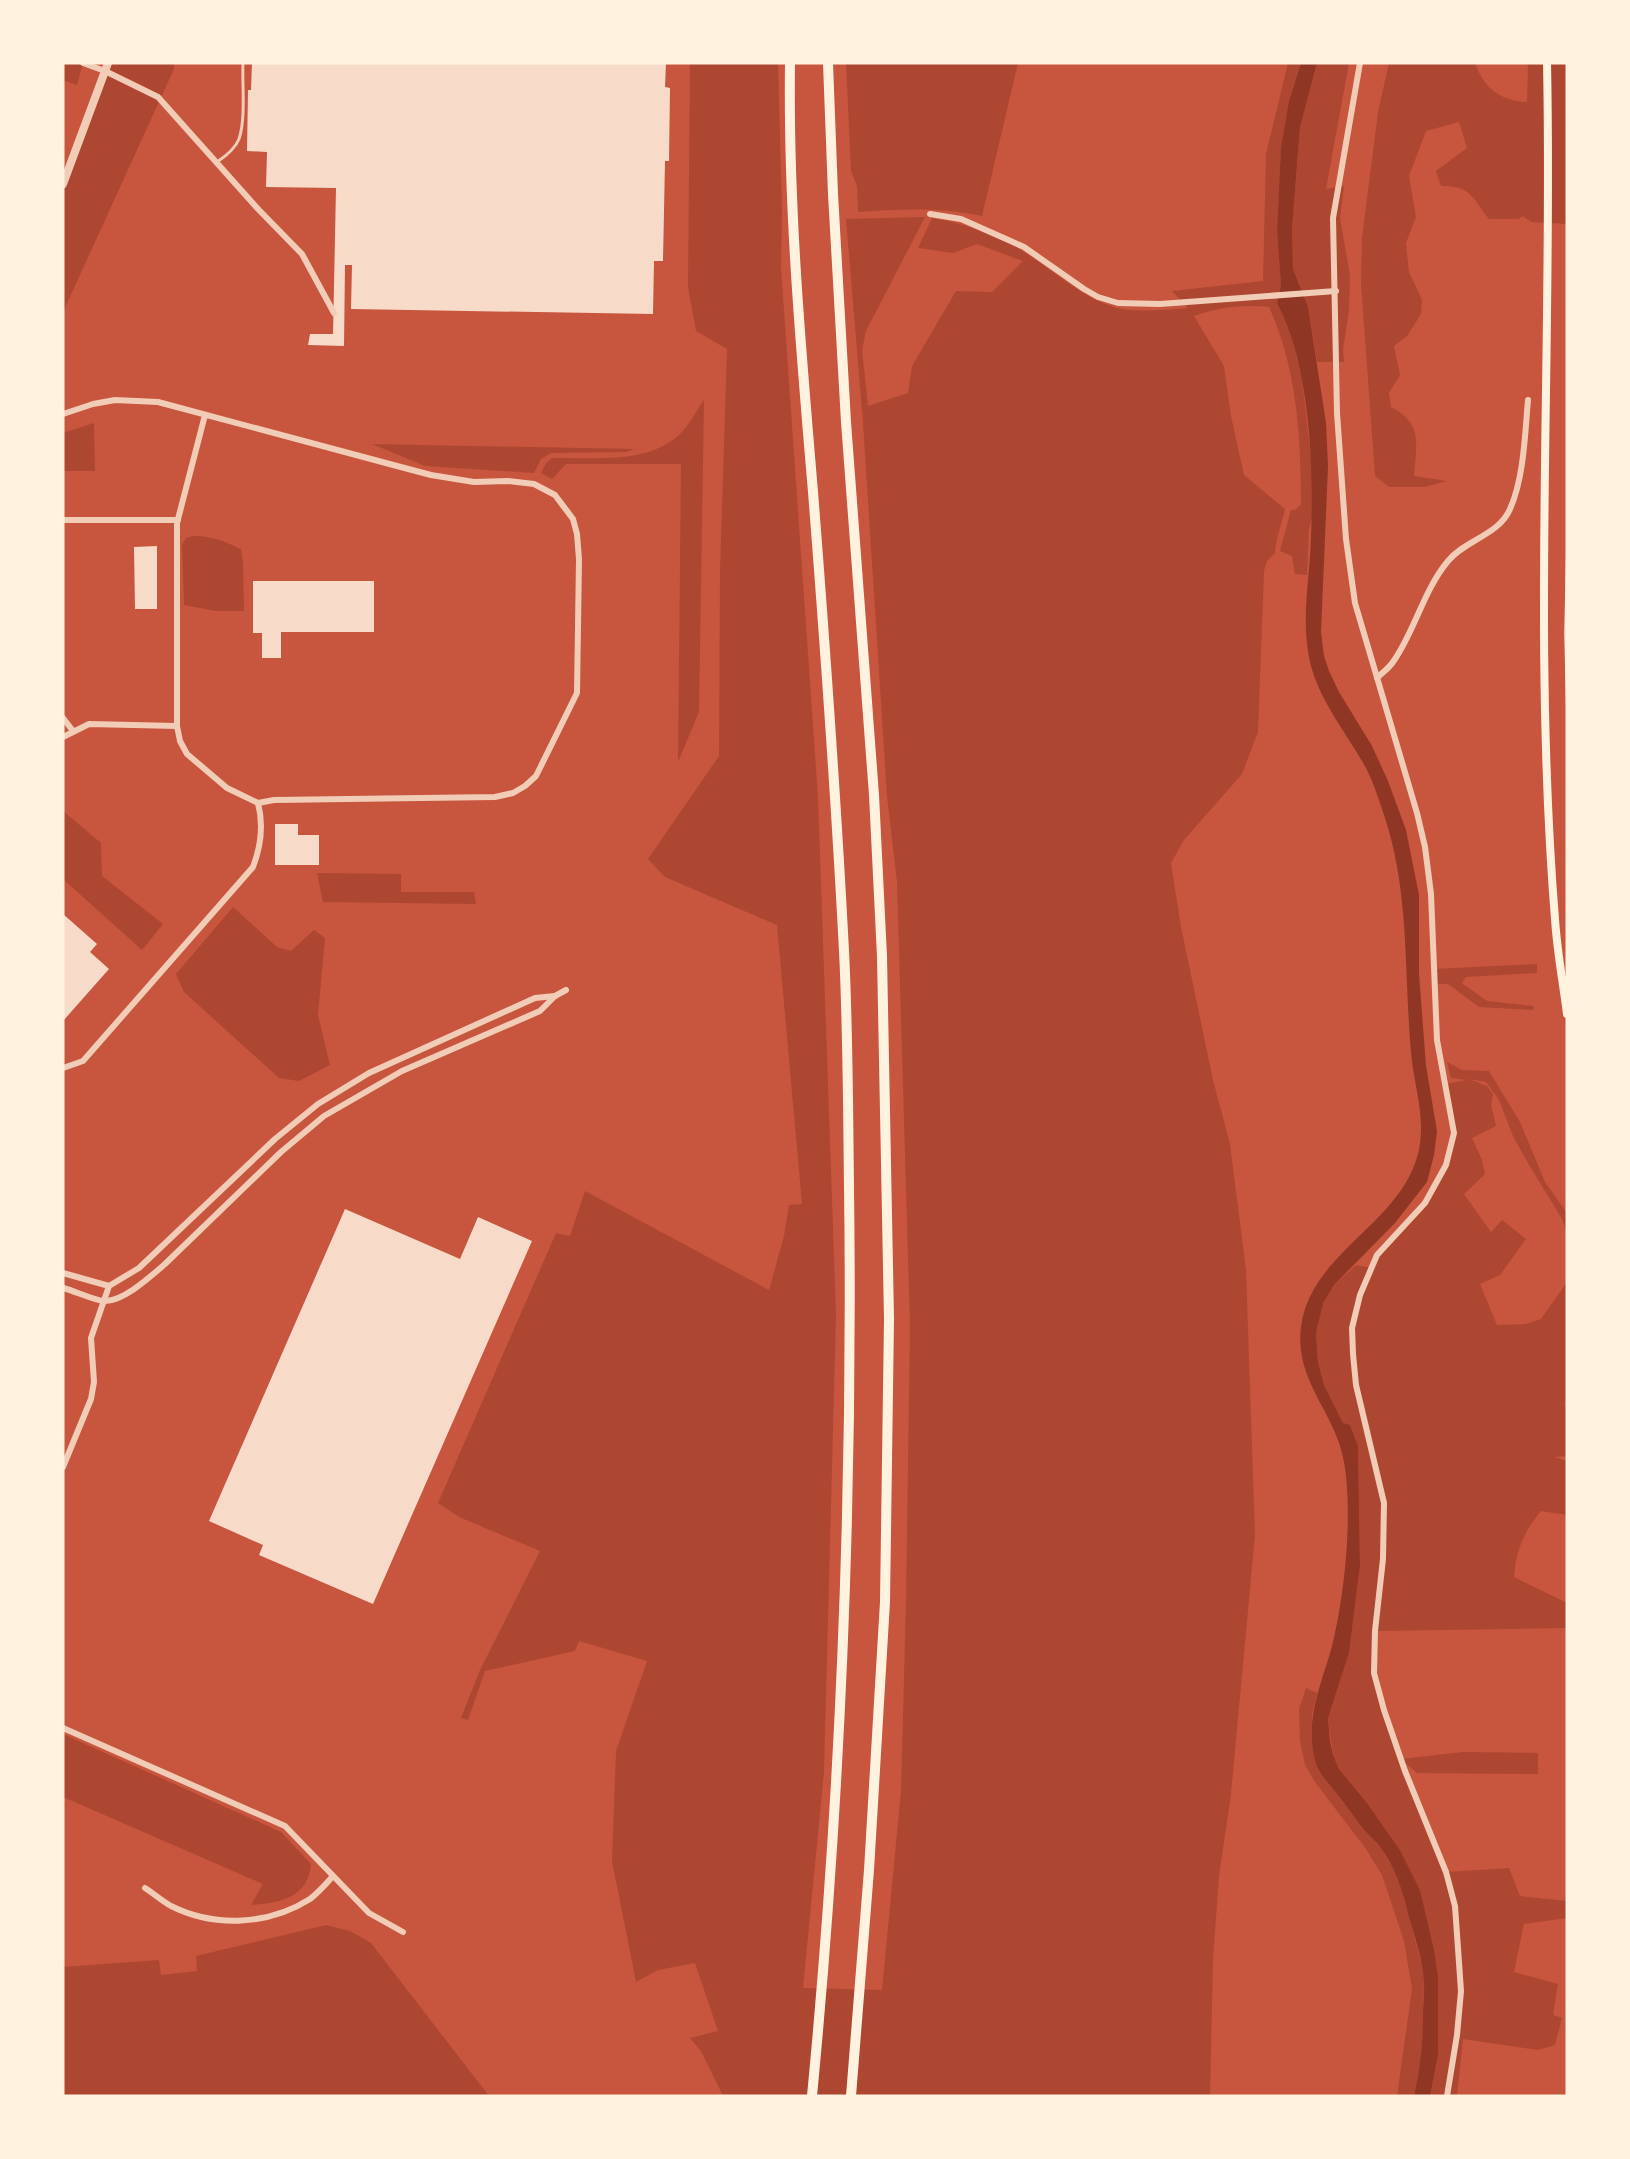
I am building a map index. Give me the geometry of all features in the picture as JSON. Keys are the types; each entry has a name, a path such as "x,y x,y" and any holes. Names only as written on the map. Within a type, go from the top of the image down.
{"highway":[{"path":"790,63 791,202 795,270 822,615 844,957 850,1313 845,1601 832,1869 812,2096"},
{"path":"828,63 833,205 845,410 874,795 882,956 889,1319 885,1602 869,1870 851,2096"}],"main road":[{"path":"1547,63 1549,161 1545,750 1555,921 1567,1014"}],"street":[{"path":"83,63 106,67 158,97 302,254 334,313"},
{"path":"1360,63 1334,218 1337,413 1346,539 1355,603 1425,847 1431,894 1437,1040 1454,1133 1446,1165 1425,1203 1377,1255 1360,1295 1352,1328 1353,1354 1356,1385 1384,1503 1383,1559 1375,1631 1374,1673 1405,1771 1446,1872 1455,1906 1460,1999 1448,2096"},
{"path":"63,184 106,67"},
{"path":"930,214 961,219 1024,247 1084,289 1098,297 1119,303 1160,304 1336,291"},
{"path":"63,414 93,404 115,400 158,402 431,476 474,482 523,482 534,484 555,495 573,519 577,534 579,559 577,693 536,776 525,786 513,793 472,799 274,800 258,803 227,788 187,754 180,741 177,726 178,520 205,415"},
{"path":"1377,678 1392,663 1434,581 1448,560 1459,549 1500,523 1509,512 1517,487 1528,400"},
{"path":"63,520 178,520"},
{"path":"63,718 73,731"},
{"path":"63,737 89,724 177,726"},
{"path":"63,1068 82,1061 253,867 261,846 261,815 258,803"},
{"path":"63,1288 104,1301 118,1298 147,1280 281,1152 324,1116 402,1071 540,1011 555,996 566,990"},
{"path":"63,1467 91,1399 94,1382 91,1338 109,1286 139,1268 281,1133 341,1089 399,1059 535,998 555,996"},
{"path":"63,1273 109,1286"},
{"path":"63,1728 285,1826 369,1913 403,1932"},
{"path":"145,1888 171,1906 204,1917 233,1921 270,1917 310,1899 333,1876"}],"lane":[{"path":"217,162 233,149 239,140 243,63"}],"path":[{"path":"1567,278 1567,433"},
{"path":"1567,541 1564,633 1567,718"}],"shaded area":[{"path":"63,63 83,63 77,85 63,80"},
{"path":"106,63 174,63 174,69 63,312 63,184"},
{"path":"690,63 778,63 782,211 781,268 818,797 836,1315 824,1772 803,1988 882,1990 901,1791 910,1325 897,882 887,796 863,423 846,219 925,217 866,331 862,350 868,406 908,393 912,366 956,291 992,292 1023,261 977,244 953,253 918,248 932,218 957,223 1005,241 1090,297 1114,307 1140,310 1188,308 1172,291 1263,281 1266,154 1288,63 1301,63 1289,101 1281,147 1277,230 1281,286 1277,303 1289,325 1302,379 1312,466 1312,519 1309,529 1307,575 1295,574 1292,556 1280,551 1291,510 1295,510 1301,504 1300,454 1296,404 1286,354 1269,307 1231,307 1194,316 1224,366 1231,416 1244,475 1285,509 1275,553 1267,561 1264,571 1258,732 1242,774 1184,840 1171,863 1181,927 1213,1080 1230,1144 1246,1270 1255,1535 1231,1794 1219,1876 1213,1960 1210,2096 723,2096 701,2051 690,2038 718,2031 695,1963 658,1970 636,1982 612,1861 616,1751 647,1661 579,1641 575,1651 485,1671 468,1720 461,1718 480,1670 540,1551 459,1517 438,1503 556,1233 570,1236 585,1191 769,1290 784,1236 789,1205 802,1204 777,925 665,877 648,859 719,756 720,571 727,349 696,331 688,287"},
{"path":"846,63 1018,63 982,216 936,210 858,212 857,186 851,171"},
{"path":"1301,63 1317,63 1300,127 1292,229 1293,269 1308,307 1326,423 1328,466 1321,632 1324,656 1339,692 1372,746 1406,830 1419,895 1419,974 1426,1066 1437,1131 1427,1182 1395,1223 1334,1285 1323,1303 1316,1333 1318,1362 1324,1385 1343,1423 1350,1425 1358,1446 1360,1566 1349,1653 1328,1718 1333,1755 1339,1769 1367,1803 1400,1850 1420,1890 1438,1977 1438,2055 1430,2096 1414,2096 1423,2032 1424,1982 1419,1952 1401,1889 1386,1855 1363,1829 1320,1772 1312,1740 1316,1700 1333,1642 1341,1600 1348,1505 1347,1482 1340,1444 1309,1381 1301,1346 1301,1327 1309,1299 1324,1274 1386,1209 1404,1186 1417,1159 1421,1128 1411,1052 1402,903 1392,844 1370,775 1332,713 1317,683 1311,667 1306,637 1312,510 1308,417 1297,356 1277,303 1281,286 1277,230 1281,147 1289,101"},
{"path":"1317,63 1349,63 1326,189 1344,186 1340,218 1350,275 1349,311 1343,349 1344,362 1317,362 1308,307 1293,269 1292,229 1300,127"},
{"path":"1389,63 1475,63 1483,80 1494,92 1509,99 1527,102 1528,63 1567,63 1567,224 1531,222 1523,216 1518,219 1489,219 1465,191 1451,186 1441,186 1436,171 1467,148 1459,122 1426,131 1409,176 1416,217 1406,243 1409,272 1422,300 1421,314 1407,336 1394,346 1400,375 1389,393 1391,407 1409,420 1416,436 1414,476 1447,481 1424,487 1389,487 1375,476 1361,284 1362,238 1378,112"},
{"path":"704,400 699,712 678,762 681,464 566,464 552,479 541,473 546,463 552,458 619,457 651,451 666,445 683,431"},
{"path":"94,423 95,471 63,471 63,433"},
{"path":"372,444 634,449 627,452 551,453 541,459 534,473 425,466"},
{"path":"193,536 212,538 241,549 244,611 215,611 184,605 182,545 186,538"},
{"path":"63,811 101,843 102,876 163,924 142,950 63,879"},
{"path":"317,873 401,874 401,892 474,892 476,904 323,902"},
{"path":"233,907 277,947 291,951 314,930 325,938 318,1015 330,1065 299,1081 279,1078 184,992 176,974"},
{"path":"1537,964 1537,973 1466,977 1462,983 1487,1001 1533,1006 1534,1010 1479,1007 1448,984 1434,984 1433,969"},
{"path":"1447,1062 1462,1070 1489,1071 1520,1122 1545,1182 1567,1213 1567,1234 1562,1219 1513,1136 1499,1100 1486,1082 1469,1079 1487,1086 1493,1094 1491,1105 1496,1126 1472,1138 1482,1160 1485,1174 1464,1194 1491,1232 1502,1220 1526,1239 1500,1275 1480,1284 1497,1325 1526,1324 1541,1319 1567,1282 1567,1403 1564,1404 1567,1409 1567,1456 1554,1457 1567,1461 1567,1515 1541,1511 1522,1541 1514,1577 1567,1603 1567,1628 1375,1631 1374,1673 1401,1759 1463,1752 1538,1753 1538,1774 1417,1773 1402,1760 1446,1872 1509,1868 1520,1896 1567,1901 1567,1918 1524,1924 1514,1972 1558,1984 1553,2015 1562,2018 1555,2045 1538,2050 1463,2039 1457,2096 1430,2096 1438,2055 1420,1890 1400,1850 1367,1803 1339,1769 1333,1755 1328,1718 1349,1653 1360,1566 1358,1446 1343,1423 1324,1385 1318,1362 1316,1333 1322,1304 1334,1285 1356,1265 1372,1268 1377,1255 1425,1203 1446,1165 1454,1133 1446,1084 1467,1080 1451,1078"},
{"path":"1306,1688 1317,1693 1312,1715 1314,1752 1361,1826 1380,1847 1401,1886 1424,1976 1421,2067 1414,2096 1397,2096 1412,1989 1404,1941 1382,1875 1366,1849 1315,1782 1305,1765 1300,1741 1299,1709"},
{"path":"63,1734 281,1832 311,1864 304,1884 291,1897 272,1903 251,1905 263,1884 63,1797"},
{"path":"326,1925 350,1931 371,1943 489,2096 63,2096 63,1967 159,1960 161,1975 197,1971 196,1956"}],"building":[{"path":"252,63 666,63 665,87 670,88 669,161 665,161 663,261 654,261 653,314 351,309 352,265 345,265 344,346 308,345 310,334 333,334 336,188 266,187 267,152 247,151 248,90 251,90"},
{"path":"157,546 157,609 135,609 134,547"},
{"path":"253,581 374,581 374,632 281,632 281,658 262,658 262,633 253,633"},
{"path":"275,824 298,824 298,835 319,835 319,865 275,865"},
{"path":"63,914 97,944 90,952 109,969 63,1021"},
{"path":"345,1209 460,1259 478,1217 532,1241 373,1604 259,1555 263,1545 209,1521"}]}
